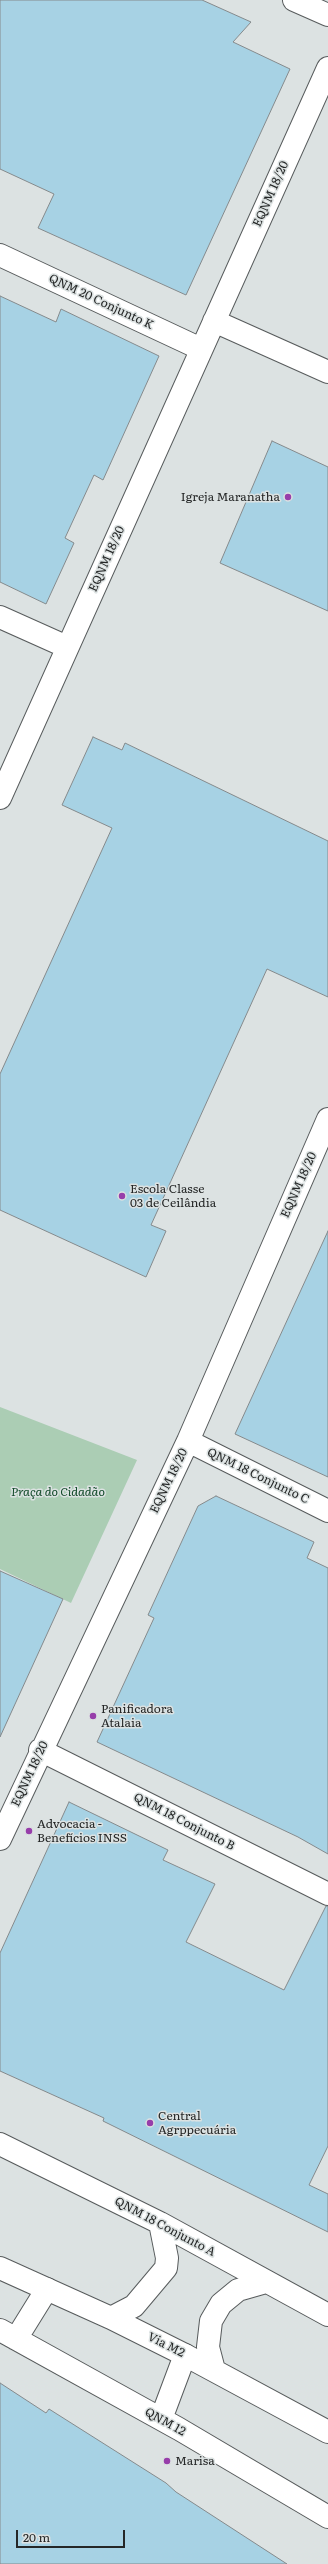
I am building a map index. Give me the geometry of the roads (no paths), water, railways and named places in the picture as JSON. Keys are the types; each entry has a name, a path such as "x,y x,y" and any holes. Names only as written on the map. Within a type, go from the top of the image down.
{"street":[{"path":"294,0 328,16"},
{"name":"EQNM 18/20","path":"0,798 328,68"},
{"name":"QNM 20 Conjunto K","path":"0,255 201,349"},
{"path":"214,321 328,372"},
{"path":"0,617 67,648"},
{"name":"EQNM 18/20","path":"0,1839 40,1750 188,1441 326,1130"},
{"name":"QNM 18 Conjunto C","path":"188,1441 328,1511"},
{"name":"QNM 18 Conjunto B","path":"40,1750 328,1894"},
{"name":"QNM 18 Conjunto A","path":"0,2144 160,2223 328,2315"},
{"path":"111,2318 134,2306 166,2268 168,2258 160,2223"},
{"name":"Via M2","path":"0,2268 111,2318 214,2370 328,2432"},
{"path":"214,2370 208,2347 211,2320 221,2304 238,2290 266,2282"},
{"path":"8,2335 47,2289"},
{"name":"QNM 12","path":"8,2335 161,2419 328,2518"},
{"path":"161,2419 185,2355"}],"place":[{"name":"Igreja Maranatha","path":"288,497"},
{"name":"Escola Classe 03 de Ceilândia","path":"122,1196"},
{"name":"Panificadora Atalaia","path":"93,1716"},
{"name":"Advocacia - Benefícios INSS","path":"29,1831"},
{"name":"Central Agrppecuária","path":"150,2123"},
{"name":"Marisa","path":"167,2461"}],"park label":[{"name":"Praça do Cidadão","path":"58,1492"}]}
